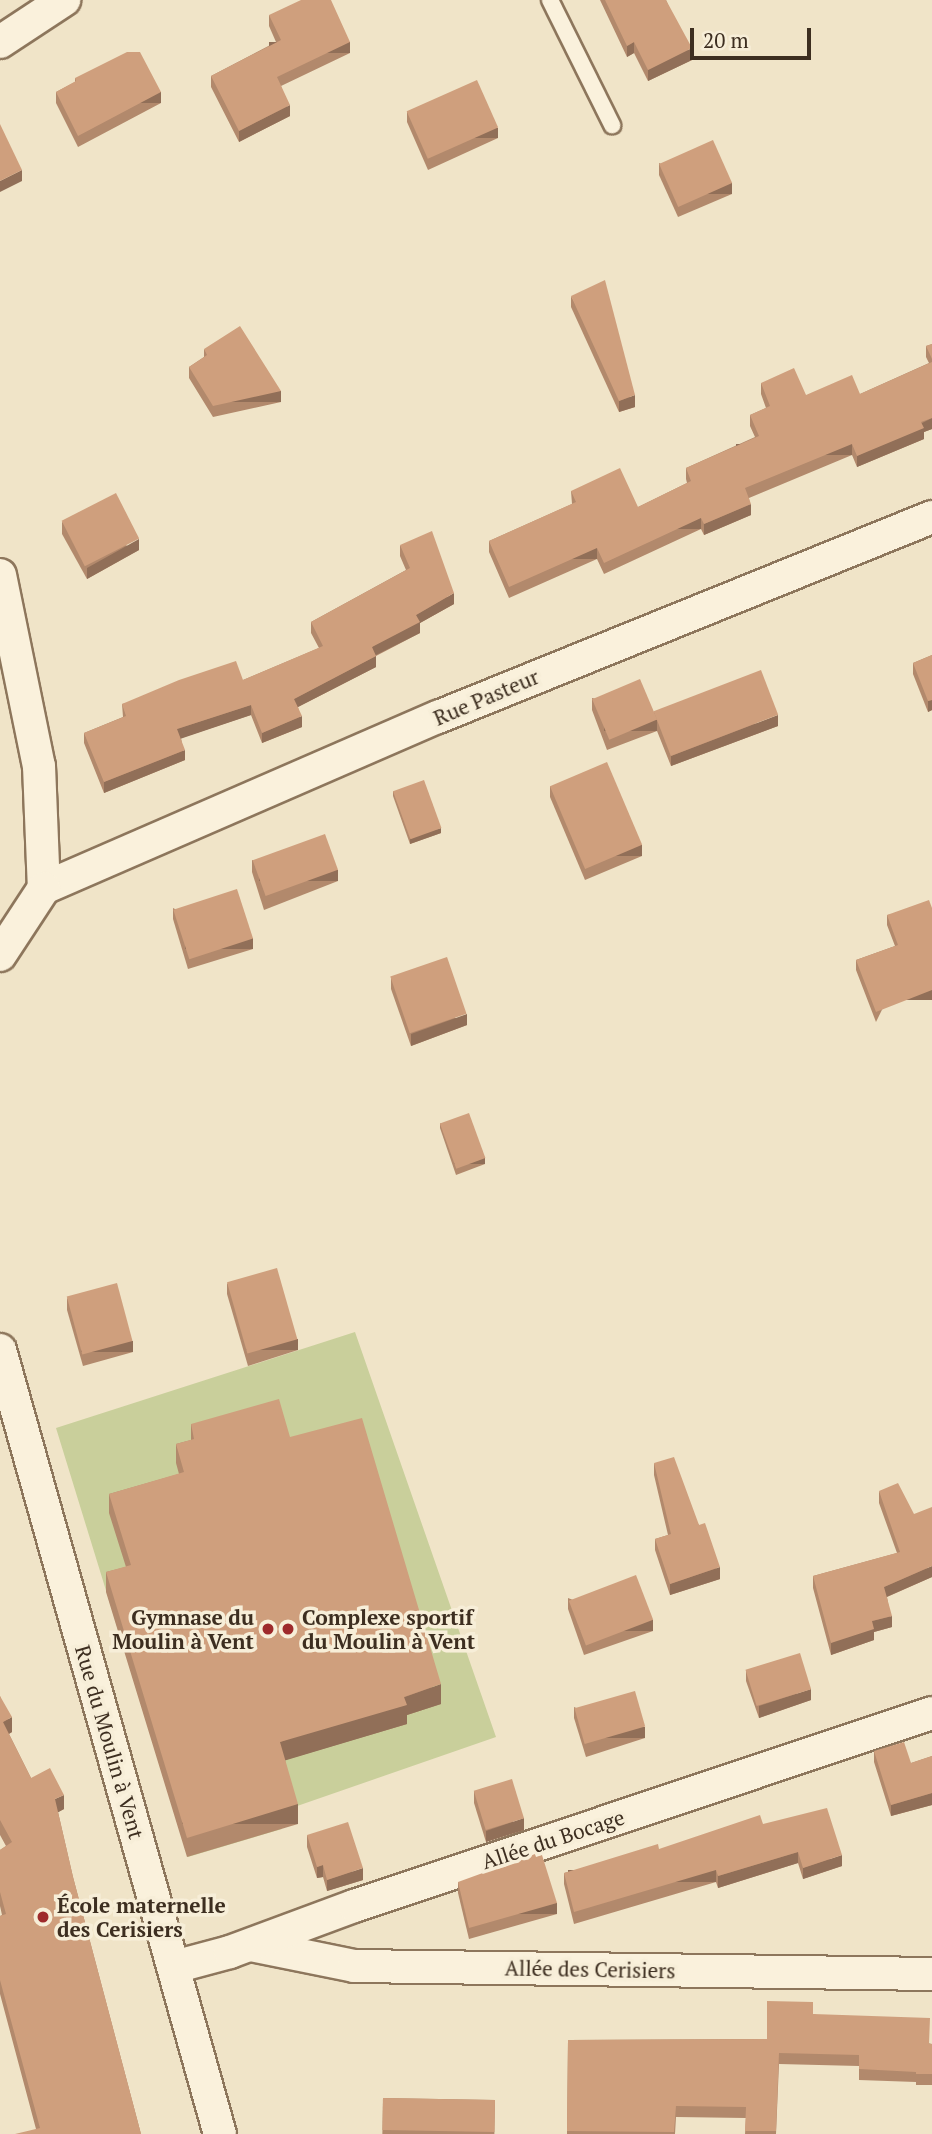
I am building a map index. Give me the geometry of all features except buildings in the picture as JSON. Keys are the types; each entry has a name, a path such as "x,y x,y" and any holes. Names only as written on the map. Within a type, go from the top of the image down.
{"street":[{"path":"0,42 64,0"},
{"name":"Rue Pasteur","path":"44,888 450,712 932,517"},
{"path":"0,575 39,766 44,888 0,955"},
{"name":"Rue du Moulin à Vent","path":"0,1350 220,2134"},
{"name":"Allée du Bocage","path":"174,1967 251,1945 354,1906 932,1713"},
{"name":"Allée des Cerisiers","path":"251,1945 354,1966 932,1974"}],"lane":[{"path":"550,0 612,125"}],"green space":[{"name":"Complexe sportif du Moulin à Vent","path":"355,1332 496,1737 277,1813 282,1829 188,1857 56,1428"}],"place":[{"name":"Gymnase du Moulin à Vent","path":"268,1629"},
{"name":"Complexe sportif du Moulin à Vent","path":"288,1629"},
{"name":"École maternelle des Cerisiers","path":"43,1917"}]}
